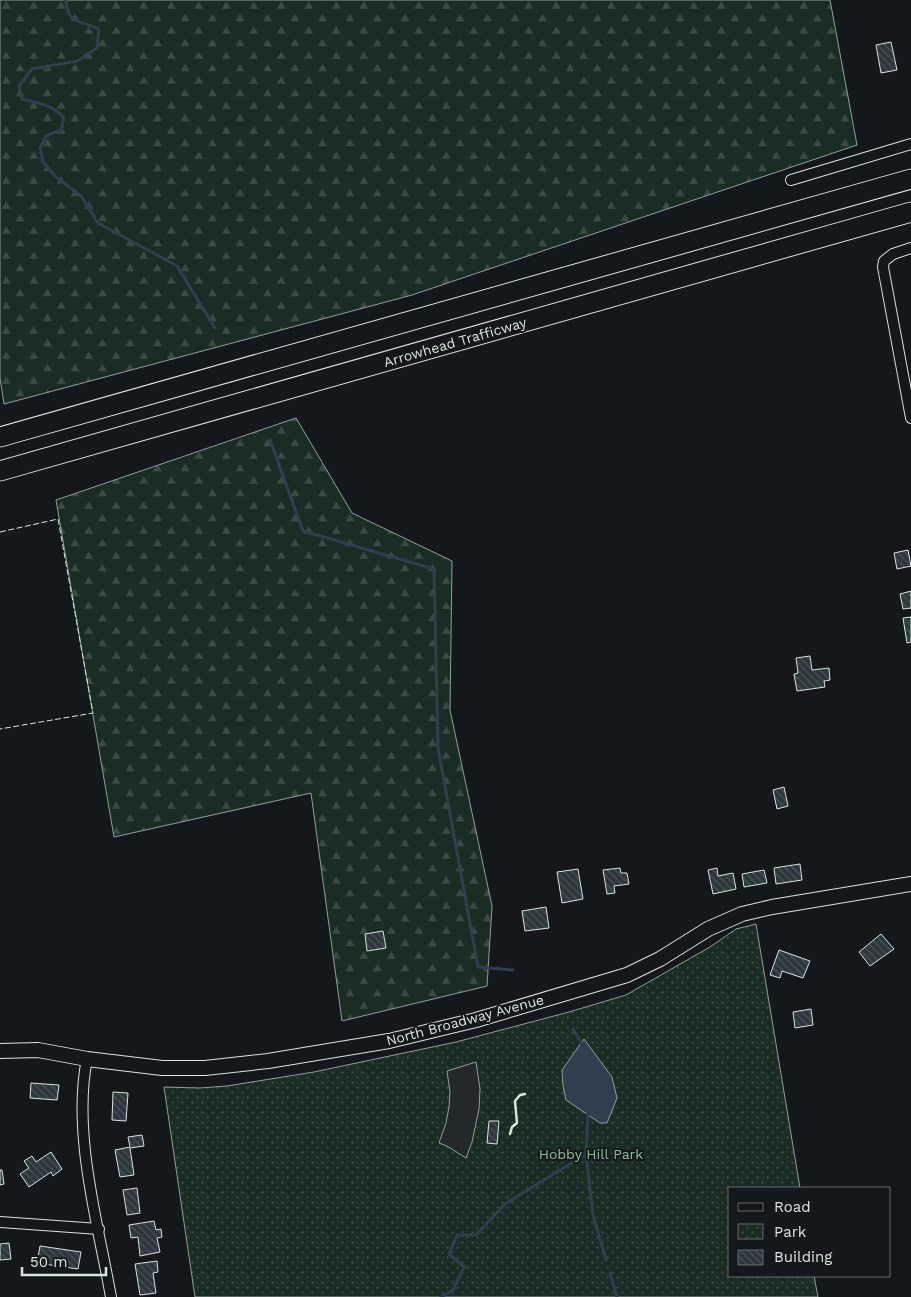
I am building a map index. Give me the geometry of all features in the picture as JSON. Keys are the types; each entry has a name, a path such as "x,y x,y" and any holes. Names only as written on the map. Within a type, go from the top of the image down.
{"highway":[{"path":"0,437 911,180"},
{"name":"Arrowhead Trafficway","path":"0,471 911,212"}],"street":[{"path":"791,180 911,144"},
{"path":"911,248 893,254 884,261 884,277 911,418"},
{"name":"North Broadway Avenue","path":"0,1051 38,1050 87,1059 162,1068 205,1068 268,1062 389,1041 476,1020 627,975 660,959 708,929 742,914 772,907 911,884"},
{"path":"87,1059 83,1093 84,1140 87,1169 111,1297"},
{"path":"0,1222 98,1229"}],"green space":[{"path":"0,0 830,0 857,145 412,295 4,404 0,378"},
{"path":"296,418 352,513 452,561 450,710 492,906 487,986 342,1021 311,793 114,837 56,500"},
{"name":"Hobby Hill Park","path":"756,924 800,1187 728,1187 728,1277 814,1277 818,1297 195,1297 164,1087 200,1088 227,1086 314,1072 456,1042 569,1012 626,995 710,947 736,929"}],"shaded area":[{"path":"476,1062 480,1089 479,1109 472,1142 466,1158 439,1143 449,1107 450,1092 447,1071"}],"water":[{"path":"584,1039 612,1077 617,1098 607,1123 600,1123 566,1100 562,1070"}],"building":[{"path":"891,42 897,70 881,73 876,45"},
{"path":"908,550 911,566 897,569 894,553"},
{"path":"911,591 911,608 903,609 900,594"},
{"path":"911,617 911,642 907,643 903,618"},
{"path":"810,656 812,670 829,668 830,680 824,681 825,687 797,691 794,674 798,673 796,658"},
{"path":"784,787 788,806 777,809 773,790"},
{"path":"800,864 802,880 776,884 774,868"},
{"path":"620,868 621,873 627,873 629,884 614,886 615,893 607,894 603,870"},
{"path":"717,868 718,876 733,873 736,889 713,894 708,870"},
{"path":"578,869 583,899 562,903 557,872"},
{"path":"764,870 767,883 744,887 742,874"},
{"path":"546,907 549,928 525,931 522,911"},
{"path":"383,931 386,948 367,951 365,934"},
{"path":"881,934 894,949 870,966 859,952"},
{"path":"779,950 810,961 803,978 782,971 780,978 770,975"},
{"path":"811,1009 813,1025 795,1028 793,1012"},
{"path":"31,1083 59,1085 57,1100 30,1098"},
{"path":"113,1092 128,1093 126,1121 112,1120"},
{"path":"489,1121 499,1121 497,1144 487,1143"},
{"path":"142,1135 144,1146 130,1148 134,1175 120,1177 115,1150 130,1147 128,1137"},
{"path":"51,1152 62,1169 53,1176 51,1172 29,1187 20,1174 29,1168 24,1161 32,1156 36,1162"},
{"path":"0,1170 2,1170 4,1184 0,1185"},
{"path":"137,1188 140,1213 127,1215 123,1190"},
{"path":"154,1221 156,1230 161,1229 162,1237 157,1238 160,1252 140,1256 138,1237 131,1238 129,1225"},
{"path":"9,1243 11,1259 0,1260 0,1244"},
{"path":"40,1246 81,1252 78,1269 37,1263"},
{"path":"157,1261 158,1272 153,1273 156,1293 140,1295 135,1264"}],"waterway":[{"path":"66,0 67,8 72,18 99,29 97,48 77,61 32,69 19,86 22,99 50,107 64,118 61,130 46,136 40,148 43,162 56,177 82,197 98,223 177,266 215,328"},
{"path":"270,440 303,531 434,569 438,748 478,967 513,970"},
{"path":"573,1029 583,1046"},
{"path":"441,1297 453,1290 464,1267 449,1254 457,1235 476,1235 505,1204 586,1154 588,1112"},
{"path":"586,1154 593,1215 606,1260"},
{"path":"610,1273 617,1297"}],"fence":[{"path":"0,532 58,519 93,713 0,729"}],"wall":[{"path":"510,1134 512,1127 517,1123 515,1101 520,1095 525,1094"}]}
